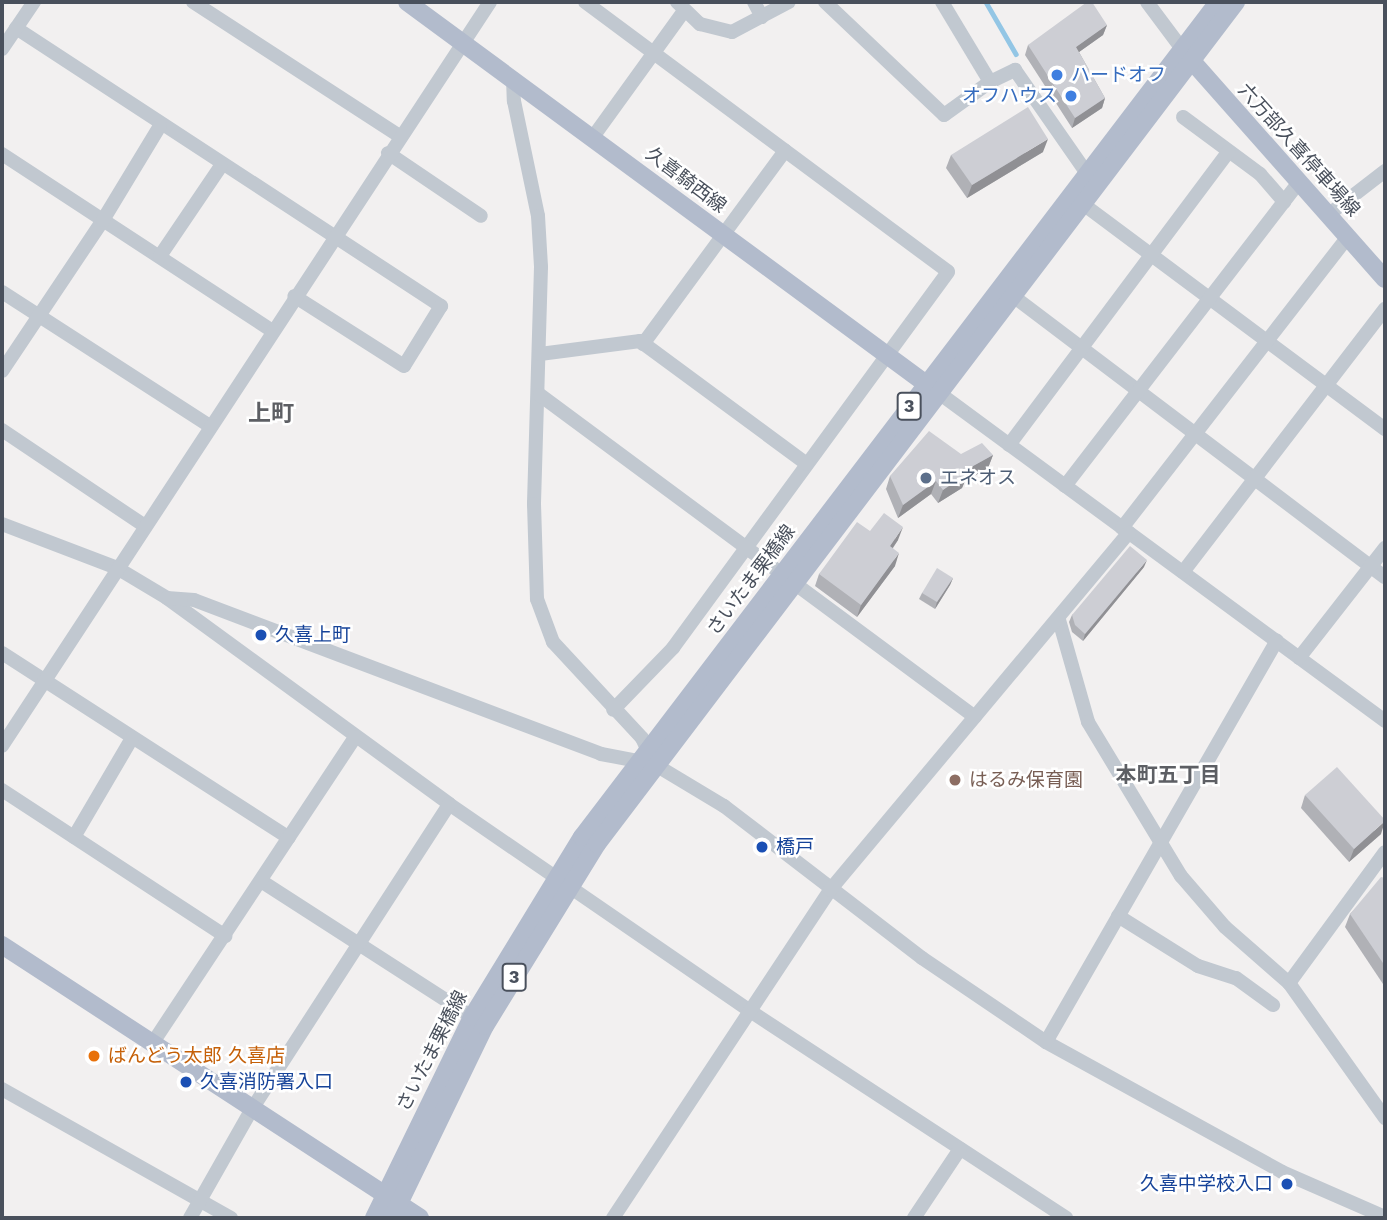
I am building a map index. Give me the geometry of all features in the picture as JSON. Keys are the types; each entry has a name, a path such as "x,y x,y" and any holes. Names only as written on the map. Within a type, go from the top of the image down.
{"main road":[{"name":"久喜騎西線","path":"407,2 932,389"},
{"name":"さいたま栗橋線","path":"932,389 1013,296 1083,204 1187,55 1218,2"},
{"name":"さいたま栗橋線","path":"391,1205 471,1017 647,760 788,580 932,389 1086,172 1236,2"},
{"name":"六万部久喜停車場線","path":"1187,55 1385,279"},
{"name":"さいたま栗橋線","path":"374,1218 391,1205 563,881"},
{"path":"2,945 252,1109 391,1205 420,1218"}],"street":[{"path":"2,49 34,2"},
{"path":"193,2 399,136"},
{"path":"2,746 333,236 461,41 490,2"},
{"path":"585,2 948,272 885,354 807,464 743,546 673,648 613,710"},
{"path":"754,2 762,17"},
{"path":"593,137 655,54 681,6 708,29 732,32 789,2"},
{"path":"825,2 944,116 990,82 1015,70 1086,172 1083,204 1385,429"},
{"path":"942,2 990,82"},
{"path":"1147,2 1187,55"},
{"path":"16,28 221,166 441,306 404,366 294,296"},
{"path":"513,78 514,101 538,216 540,395 534,504 537,599 553,642 613,710 642,738 647,760"},
{"path":"1183,117 1260,174 1284,202"},
{"path":"2,371 103,220 160,126"},
{"path":"643,344 785,150"},
{"path":"1009,445 1079,346 1228,152"},
{"path":"388,153 481,216"},
{"path":"2,154 272,331"},
{"path":"160,256 221,166"},
{"path":"1328,215 1385,172"},
{"path":"1065,486 1299,182"},
{"path":"613,1218 831,890 1059,620 1195,433 1348,237"},
{"path":"2,292 210,426"},
{"path":"1013,296 1385,577"},
{"path":"1183,572 1385,309"},
{"path":"540,354 643,344 807,464"},
{"path":"932,389 1385,721"},
{"path":"540,395 975,717"},
{"path":"2,430 145,526"},
{"path":"2,524 117,568 167,598 449,804 750,1011 1062,1217"},
{"path":"1299,658 1385,548"},
{"path":"167,598 194,600 589,750 647,760 724,806 831,890 982,1002 1046,1042 1282,1172 1383,1217"},
{"path":"1059,620 1088,722 1181,876 1224,927 1289,982 1381,1099 1385,1118"},
{"path":"1046,1042 1276,642"},
{"path":"2,653 289,838"},
{"path":"74,837 132,737"},
{"path":"152,1044 355,737"},
{"path":"2,790 225,936"},
{"path":"190,1218 252,1109 449,804"},
{"path":"1289,982 1385,852"},
{"path":"261,881 471,1017"},
{"path":"1118,916 1198,966 1236,978 1273,1005"},
{"path":"2,1089 231,1218"},
{"path":"914,1218 960,1149"}],"building":[{"path":"1087,2 1092,2 1107,25 1076,47 1105,98 1075,118 1028,45"},
{"path":"1028,107 1048,139 972,185 951,155"},
{"path":"929,431 961,454 982,443 993,455 964,471 967,474 943,490 936,481 903,505 890,476"},
{"path":"884,513 903,527 890,546 899,553 861,605 819,574 857,522 870,531"},
{"path":"1130,546 1147,560 1085,634 1075,625 1072,615"},
{"path":"937,568 953,578 937,602 922,593"},
{"path":"1337,767 1385,820 1354,849 1305,795"},
{"path":"1381,877 1385,878 1385,966 1350,914"}],"waterway":[{"path":"986,2 1016,54"}],"place":[{"name":"ハードオフ","path":"1057,75"},
{"name":"オフハウス","path":"1071,96"},
{"name":"エネオス","path":"926,478"},
{"name":"久喜上町","path":"261,635"},
{"name":"はるみ保育園","path":"955,780"},
{"name":"橋戸","path":"762,847"},
{"name":"ばんどう太郎 久喜店","path":"94,1056"},
{"name":"久喜消防署入口","path":"186,1082"},
{"name":"久喜中学校入口","path":"1287,1184"}],"district":[{"name":"上町","path":"271,414"},
{"name":"本町五丁目","path":"1168,775"}]}
